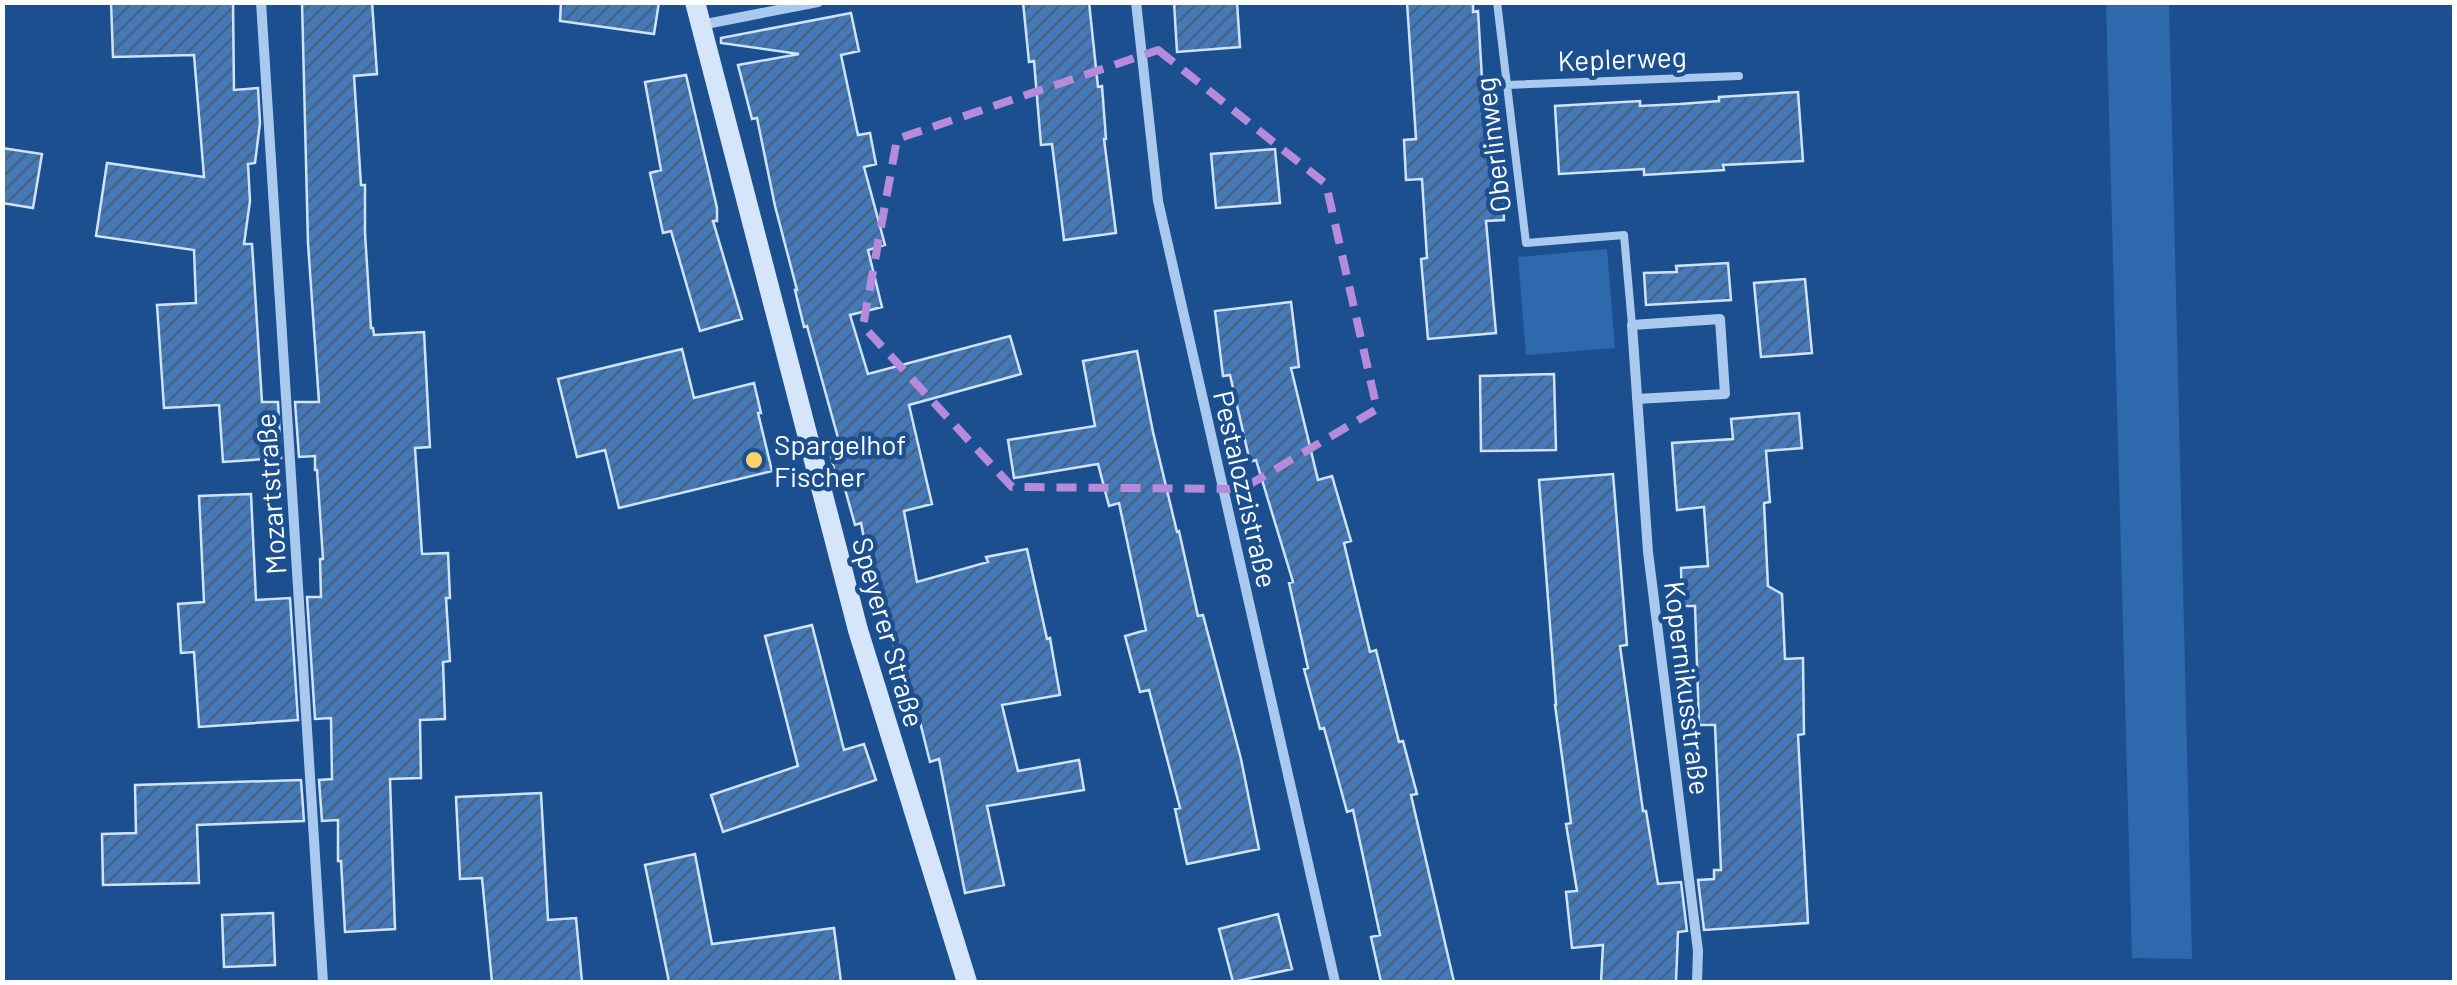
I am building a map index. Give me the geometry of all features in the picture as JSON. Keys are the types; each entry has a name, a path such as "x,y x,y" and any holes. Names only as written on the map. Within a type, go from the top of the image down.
{"main road":[{"name":"Speyerer Straße","path":"695,2 858,630 966,982"}],"street":[{"name":"Mozartstraße","path":"261,2 323,982"},
{"path":"700,25 818,2"},
{"name":"Pestalozzistraße","path":"1136,2 1158,200 1335,982"},
{"path":"1632,325 1720,319 1725,394 1637,399"},
{"name":"Kopernikusstraße","path":"1632,325 1648,552 1698,951 1697,982"}],"lane":[{"name":"Oberlinweg","path":"1496,2 1526,243 1624,236"},
{"name":"Keplerweg","path":"1507,85 1739,76"},
{"name":"Kopernikusstraße","path":"1624,236 1632,325"}],"highlighted area":[{"path":"1158,50 1326,184 1377,409 1242,489 1012,487 863,326 897,139"}],"shaded area":[{"path":"2106,3 2169,3 2192,959 2132,958"},
{"path":"1607,249 1615,348 1526,355 1518,257"}],"building":[{"path":"111,2 233,2 234,90 258,88 260,123 255,163 248,164 250,201 244,244 252,244 262,402 278,402 281,458 223,462 219,405 164,408 157,305 196,303 194,250 96,236 107,163 204,177 194,55 113,57"},
{"path":"302,2 372,2 377,74 354,76 361,185 365,185 371,328 374,335 424,332 430,447 415,448 422,554 448,553 450,661 443,662 445,719 420,720 421,778 390,779 395,929 345,932 338,820 322,821 319,780 332,779 331,718 315,719 307,597 321,597 323,559 315,456 299,457 295,402 319,402 308,243"},
{"path":"561,2 659,2 654,34 560,21"},
{"path":"1023,2 1089,2 1098,87 1102,86 1104,139 1116,233 1064,240 1052,144 1041,145 1034,61 1029,62"},
{"path":"1174,2 1237,2 1240,47 1177,52"},
{"path":"1407,2 1473,2 1473,12 1478,11 1492,175 1502,174 1504,220 1486,221 1496,333 1428,339 1421,259 1427,258 1422,179 1406,180 1404,140 1416,139"},
{"path":"851,13 859,51 841,55 858,135 870,133 876,164 864,167 885,245 868,250 882,307 850,315 868,374 1010,336 1021,374 909,405 932,504 904,511 917,582 988,562 986,557 1027,549 1060,695 1002,705 1018,771 1079,760 1084,790 987,806 1004,885 965,893 939,759 930,762 918,714 909,717 861,523 855,525 843,482 837,483 829,447 840,445 807,326 804,327 757,118 752,119 738,65 799,54 721,43 721,38"},
{"path":"686,75 717,208 717,221 713,221 742,319 700,331 671,231 663,233 650,173 661,170 645,82"},
{"path":"1798,92 1803,161 1723,165 1724,170 1644,175 1644,169 1559,174 1555,106 1640,101 1640,106 1680,104 1719,101 1719,97"},
{"path":"2,148 42,154 33,208 2,203"},
{"path":"1275,149 1280,203 1216,208 1211,154"},
{"path":"1728,263 1731,300 1646,305 1644,273 1677,272 1676,266"},
{"path":"1805,279 1812,353 1761,357 1754,283"},
{"path":"1291,302 1299,367 1291,368 1318,480 1332,476 1351,541 1344,543 1370,652 1376,650 1399,742 1403,741 1417,794 1411,795 1454,982 1381,982 1371,937 1380,935 1353,810 1347,812 1324,728 1320,729 1304,669 1308,668 1289,583 1293,582 1256,460 1250,462 1230,375 1223,376 1215,311"},
{"path":"682,349 694,398 754,383 772,471 619,508 605,450 577,457 558,379"},
{"path":"1137,351 1177,532 1241,759 1259,849 1187,864 1175,809 1180,808 1149,690 1140,692 1125,636 1146,630 1119,503 1109,506 1098,464 1014,478 1008,440 1095,426 1083,361"},
{"path":"1554,374 1556,450 1481,451 1480,376"},
{"path":"1799,413 1802,448 1766,451 1770,502 1764,503 1768,586 1782,594 1785,659 1803,658 1804,734 1798,735 1808,923 1704,930 1698,880 1714,879 1714,870 1721,870 1715,725 1699,725 1695,606 1682,606 1681,568 1708,566 1704,507 1677,510 1672,443 1733,439 1731,419"},
{"path":"1613,474 1627,645 1620,646 1643,811 1658,884 1681,882 1687,931 1678,932 1676,982 1601,982 1603,945 1572,948 1566,892 1577,891 1566,824 1571,823 1555,705 1539,480"},
{"path":"251,494 256,600 290,598 298,720 199,727 194,652 181,653 178,604 204,602 199,496"},
{"path":"812,625 844,750 864,744 876,780 723,832 711,795 798,766 765,636"},
{"path":"301,780 304,821 197,825 199,883 103,885 102,834 136,833 135,785"},
{"path":"541,793 548,920 576,918 582,982 492,982 482,878 460,879 456,797"},
{"path":"695,854 712,944 834,928 841,982 669,982 645,865"},
{"path":"273,913 275,965 224,967 222,915"},
{"path":"1278,914 1292,969 1233,982 1219,929"}],"place":[{"name":"Spargelhof Fischer","path":"754,460"}]}
